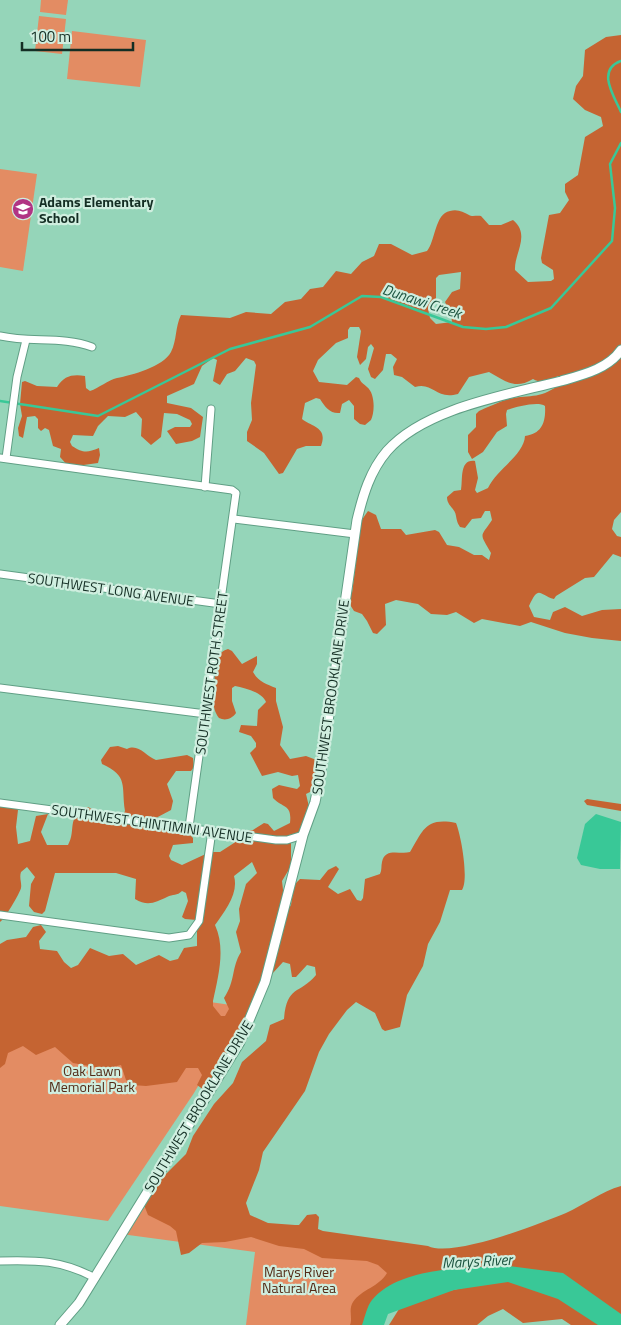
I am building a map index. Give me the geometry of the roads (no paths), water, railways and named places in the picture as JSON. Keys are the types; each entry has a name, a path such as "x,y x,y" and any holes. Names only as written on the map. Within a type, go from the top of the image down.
{"street":[{"path":"0,336 26,340 74,342 92,347"},
{"path":"26,340 17,377 3,458 205,486 211,409"},
{"name":"SOUTHWEST BROOKLANE DRIVE","path":"60,1325 79,1303 95,1278 249,1025 264,982 303,835 315,802 355,534 364,490 371,477 386,452 416,426 480,403 588,373 609,362 621,350"},
{"name":"SOUTHWEST ROTH STREET","path":"189,827 234,519 236,493 232,490 205,486"},
{"path":"234,519 355,534"},
{"name":"SOUTHWEST LONG AVENUE","path":"0,574 221,604"},
{"path":"0,688 206,714"},
{"name":"SOUTHWEST CHINTIMINI AVENUE","path":"0,803 276,840 287,840 303,835"},
{"path":"0,915 169,938 189,935 199,921 212,831"},
{"path":"0,1261 22,1260 66,1264 95,1278"}],"waterway":[{"name":"Dunawi Creek","path":"621,61 609,71 608,77 611,91 621,112"},
{"name":"Dunawi Creek","path":"0,401 98,416 230,349 310,327 362,296 381,297 463,327 486,329 506,327 551,308 612,241 615,208 610,164 621,143"}],"place":[{"name":"Adams Elementary School","path":"23,209"}],"park label":[{"name":"Oak Lawn Memorial Park","path":"92,1078"},
{"name":"Marys River Natural Area","path":"299,1279"}],"water label":[{"name":"Marys River","path":"477,1261"}]}
